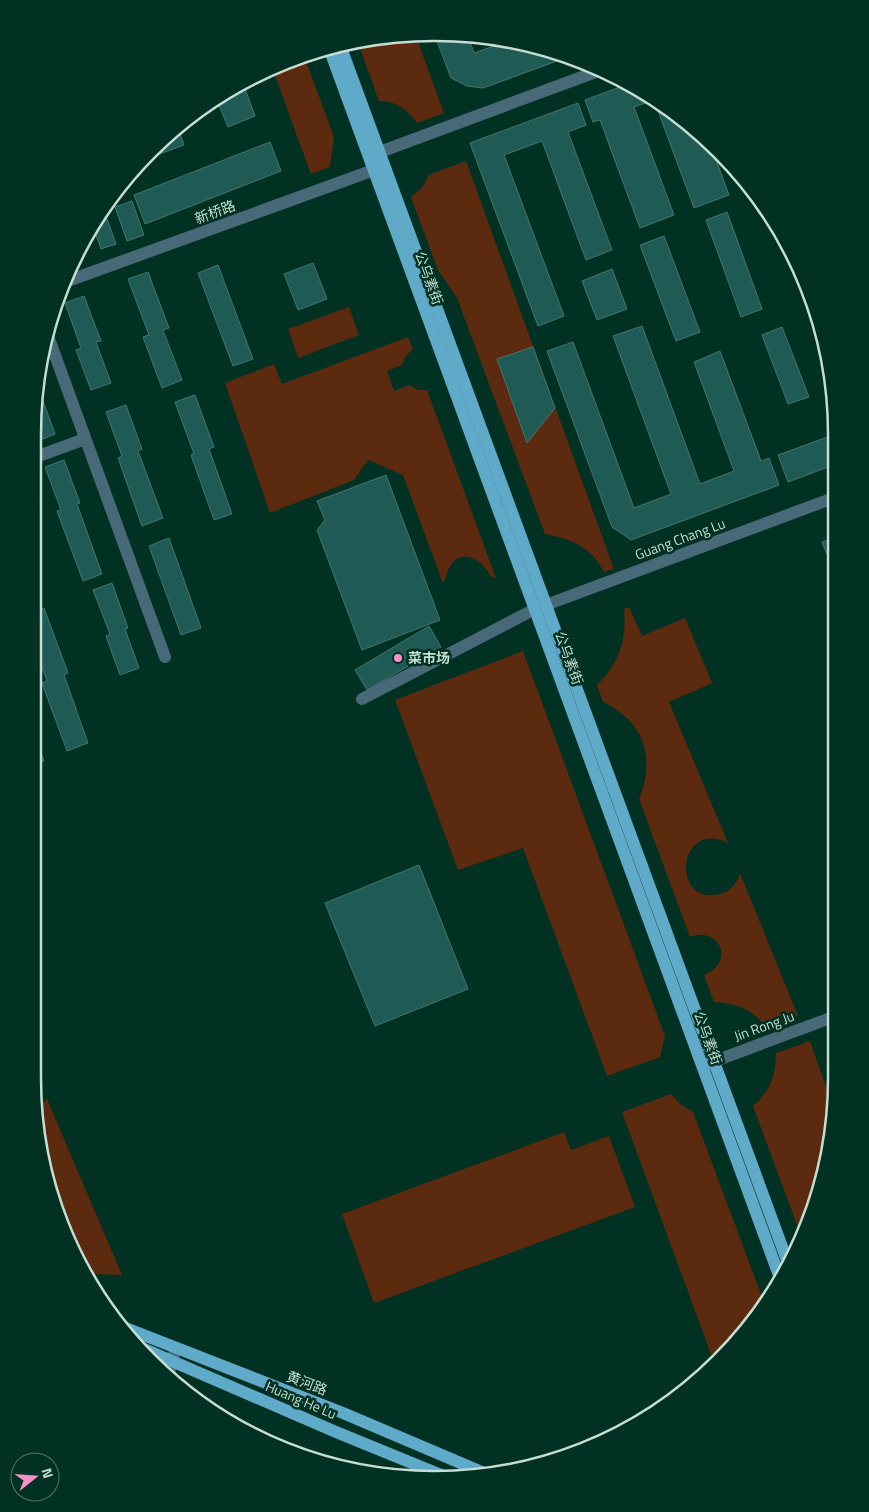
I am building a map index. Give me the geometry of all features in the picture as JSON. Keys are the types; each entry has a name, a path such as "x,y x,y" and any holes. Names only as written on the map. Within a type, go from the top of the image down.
{"main road":[{"name":"公乌素街","path":"342,53 374,154 540,607 708,1063 785,1255"},
{"name":"公乌素街","path":"332,55 374,154 374,170 540,607"},
{"name":"公乌素街","path":"708,1063 777,1270"},
{"name":"黄河路","path":"147,1346 176,1348 343,1413 473,1468"},
{"name":"Huang He Lu","path":"152,1352 170,1366 431,1471"}],"street":[{"path":"374,154 591,74"},
{"name":"新桥路","path":"73,279 374,170"},
{"path":"52,346 165,657"},
{"path":"41,455 85,439"},
{"name":"Guang Chang Lu","path":"362,699 540,607 828,500"},
{"name":"Jin Rong Ju","path":"708,1063 828,1019"},
{"path":"170,1366 176,1348"}],"shaded area":[{"path":"418,42 444,113 417,123 396,104 379,101 360,49"},
{"path":"306,63 334,137 330,167 311,174 275,75"},
{"path":"466,161 614,569 604,572 599,563 587,550 572,542 545,534 457,298 438,270 411,197 422,188 429,175"},
{"path":"349,307 359,335 298,358 288,329"},
{"path":"408,337 413,349 405,357 402,365 387,371 394,391 410,385 418,390 427,390 496,578 491,577 478,561 466,556 455,560 449,568 444,582 442,581 403,475 368,460 354,480 270,513 225,383 274,364 282,384"},
{"path":"629,607 642,636 685,618 712,683 669,702 728,843 711,839 699,842 690,851 686,864 687,877 693,888 703,894 719,894 732,887 740,873 798,1016 766,1028 756,1016 743,1008 714,1002 704,975 714,969 719,962 720,947 716,940 709,936 690,937 639,799 646,769 646,755 643,742 637,730 628,719 603,702 597,685 605,677 616,660 623,641 624,609"},
{"path":"523,651 665,1036 660,1057 607,1076 523,848 458,870 395,700"},
{"path":"810,1041 827,1091 820,1154 807,1204 798,1228 753,1106 768,1089 775,1069 776,1053"},
{"path":"671,1094 680,1104 693,1112 761,1295 730,1337 712,1357 622,1112"},
{"path":"47,1099 122,1275 94,1274 71,1228 62,1204 49,1154 42,1104"},
{"path":"564,1132 571,1150 609,1136 635,1207 374,1303 342,1214"}],"building":[{"path":"437,41 471,43 474,53 493,46 557,61 483,88 467,86 451,78"},
{"path":"619,88 645,103 634,107 674,215 640,228 600,120 593,122 585,100"},
{"path":"246,90 255,116 228,127 219,106"},
{"path":"578,103 586,125 568,132 612,250 586,260 542,141 504,155 564,316 538,326 470,143"},
{"path":"658,112 694,139 716,159 729,195 694,208"},
{"path":"180,135 184,145 157,155"},
{"path":"270,142 281,171 145,224 134,195"},
{"path":"132,201 144,235 127,241 115,207"},
{"path":"727,212 762,309 741,317 706,220"},
{"path":"107,218 116,244 101,249 96,235"},
{"path":"664,236 700,332 676,341 640,245"},
{"path":"313,263 327,299 298,310 284,274"},
{"path":"218,265 253,359 233,366 198,273"},
{"path":"612,269 627,309 597,320 582,281"},
{"path":"148,272 169,328 163,330 182,380 162,388 143,337 149,335 128,279"},
{"path":"84,296 101,341 96,342 111,383 91,390 76,350 81,348 65,303"},
{"path":"642,326 700,484 734,471 694,362 720,351 761,461 769,458 779,485 631,540 612,527 547,351 573,342 634,508 671,494 613,336"},
{"path":"782,327 809,397 788,404 762,335"},
{"path":"533,347 555,408 527,443 497,359"},
{"path":"195,395 214,447 209,449 232,514 214,520 191,455 194,454 175,402"},
{"path":"43,401 55,434 41,440"},
{"path":"126,405 142,449 138,451 163,518 142,526 118,458 122,456 106,412"},
{"path":"828,437 828,467 788,482 778,455"},
{"path":"64,460 80,503 77,504 102,574 83,581 57,511 61,510 45,467"},
{"path":"386,475 440,620 362,650 317,530 325,520 317,501"},
{"path":"169,538 201,628 181,635 149,546"},
{"path":"828,540 828,557 822,542"},
{"path":"112,583 128,628 125,629 139,668 120,675 106,636 110,634 93,590"},
{"path":"44,608 68,673 64,675 88,743 67,751 42,683 47,681 41,664 41,609"},
{"name":"菜市场","path":"429,626 441,647 367,690 355,670"},
{"path":"419,865 468,989 375,1026 325,903"}],"place":[{"name":"菜市场","path":"398,658"}]}
